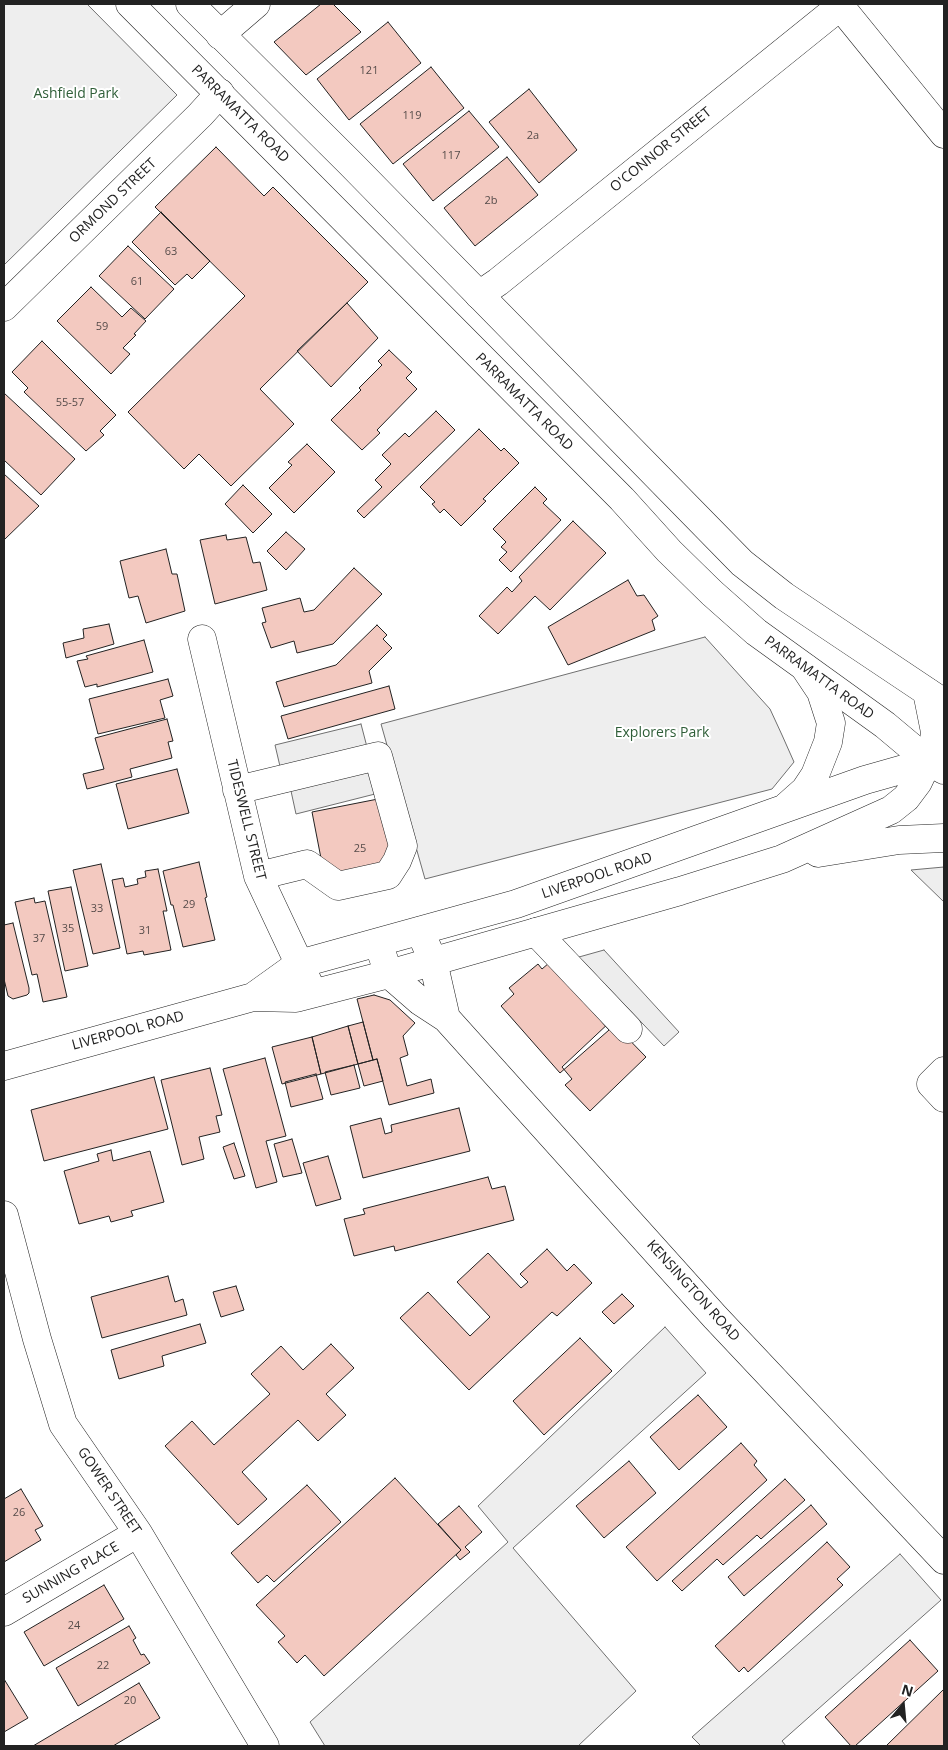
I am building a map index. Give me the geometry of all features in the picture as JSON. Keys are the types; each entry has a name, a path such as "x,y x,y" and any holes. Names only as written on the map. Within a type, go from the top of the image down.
{"main road":[{"name":"PARRAMATTA ROAD","path":"130,4 622,499 683,565 756,632 884,726 939,763"},
{"path":"190,4 350,163 742,563 784,596 936,698 933,748 939,763 918,782 906,798 891,810 782,859"},
{"path":"220,35 256,4"},
{"path":"841,5 944,134"},
{"name":"O'CONNOR STREET","path":"479,295 498,282 841,5"},
{"name":"ORMOND STREET","path":"4,307 220,94"},
{"name":"TIDESWELL STREET","path":"202,639 258,876 313,994"},
{"path":"782,810 805,790 815,775 828,742 831,723 827,707 821,692 805,668"},
{"path":"237,790 378,756 403,846 397,861 388,875 338,886 307,864 258,876"},
{"name":"LIVERPOOL ROAD","path":"253,997 299,964 516,904 865,780 939,763"},
{"path":"782,859 899,840 944,838"},
{"name":"LIVERPOOL ROAD","path":"4,1066 253,997 296,998 389,974 680,891 782,859"},
{"name":"KENSINGTON ROAD","path":"420,931 433,961 446,1018"},
{"path":"536,932 628,1029"},
{"name":"KENSINGTON ROAD","path":"378,943 389,974 420,1001 446,1018 715,1317 944,1560"},
{"path":"944,1071 931,1084 944,1098"},
{"name":"GOWER STREET","path":"4,1215 37,1339 63,1424 138,1533 265,1746"},
{"name":"SUNNING PLACE","path":"4,1612 138,1533"}],"green space":[{"name":"Ashfield Park","path":"4,4 87,4 177,95 4,265"},
{"name":"Explorers Park","path":"705,637 770,709 794,762 772,789 425,879 381,724"},
{"path":"944,867 944,902 911,870"},
{"path":"665,1327 706,1373 513,1548 636,1691 578,1746 325,1746 310,1722 508,1542 478,1506"},
{"path":"900,1554 941,1600 782,1741 786,1746 701,1746 692,1737"}],"shaded area":[{"path":"361,724 379,793 296,814 291,791 286,792 275,745"},
{"path":"604,950 679,1032 664,1046 579,957"}],"building":[{"path":"321,4 333,4 361,32 306,75 274,42"},
{"path":"388,22 421,63 349,120 317,79"},
{"path":"431,67 464,108 393,164 360,124"},
{"path":"529,89 577,150 539,183 489,122"},
{"path":"469,111 499,147 433,201 403,164"},
{"path":"216,147 264,196 273,187 368,282 260,389 294,424 231,486 199,454 184,469 128,412 245,296 155,207"},
{"path":"507,157 538,195 475,246 444,208"},
{"path":"161,212 210,261 192,279 187,274 175,285 132,242"},
{"path":"128,246 174,289 145,319 99,276"},
{"path":"91,287 122,317 131,308 146,321 123,348 130,354 111,374 57,321"},
{"path":"347,303 378,338 331,387 297,351"},
{"path":"42,341 116,415 100,431 104,435 86,451 24,392 28,388 12,372"},
{"path":"389,350 412,372 406,378 417,389 377,430 380,433 362,450 331,420 361,390 359,388 382,365 378,361"},
{"path":"4,393 75,459 41,495 4,460"},
{"path":"436,411 455,430 364,518 357,511 382,487 375,480 391,464 382,455 405,433 409,437"},
{"path":"479,429 501,451 504,448 519,463 483,499 486,501 461,526 444,509 440,513 432,504 435,502 420,487"},
{"path":"307,444 335,472 294,513 269,488 292,465 288,462"},
{"path":"4,474 39,506 4,540"},
{"path":"243,485 272,514 253,533 225,504"},
{"path":"535,487 547,499 543,503 561,520 511,572 499,560 507,552 501,547 506,542 493,529"},
{"path":"573,521 606,553 550,610 535,596 498,634 479,616 507,587 512,592 522,581 519,577"},
{"path":"286,532 305,549 286,570 267,551"},
{"path":"226,535 227,540 246,537 253,563 260,562 267,590 215,604 200,540"},
{"path":"166,549 172,574 177,574 185,611 146,623 138,596 129,598 120,561"},
{"path":"354,568 382,594 333,644 297,653 294,641 271,648 262,623 266,622 262,608 300,598 304,612 314,610"},
{"path":"628,580 637,596 644,595 658,616 652,620 655,630 568,665 548,627"},
{"path":"109,624 114,644 66,658 63,643 84,638 83,629"},
{"path":"377,625 387,635 383,639 392,648 369,671 372,683 284,707 276,682 336,665"},
{"path":"144,640 153,672 97,687 97,684 85,687 77,661 88,659 86,656"},
{"path":"168,679 173,696 160,700 165,718 98,734 89,699"},
{"path":"389,686 395,709 288,739 281,716"},
{"path":"167,719 173,741 168,742 172,758 130,769 132,777 87,789 83,774 104,769 95,738"},
{"path":"177,769 189,813 128,829 116,784"},
{"path":"378,799 384,829 396,826 404,869 326,884 312,812"},
{"path":"199,862 215,940 183,947 163,871"},
{"path":"101,864 120,948 93,954 73,870"},
{"path":"158,869 167,911 163,911 171,950 144,955 143,951 127,954 112,880 123,878 125,887 138,884 137,879 146,877 145,871"},
{"path":"71,887 88,966 65,971 48,891"},
{"path":"34,898 35,903 45,901 67,997 43,1002 37,974 32,975 15,902"},
{"path":"13,923 29,993 13,999 8,996 4,979 4,925"},
{"path":"549,963 609,1030 560,1073 501,1006 514,994 509,988 538,964 542,969"},
{"path":"374,995 390,1000 415,1023 403,1036 408,1055 400,1058 407,1086 431,1079 434,1093 389,1105 377,1059 373,1060 357,999"},
{"path":"611,1021 646,1057 590,1111 565,1085 572,1079 562,1067"},
{"path":"363,1022 373,1060 358,1064 348,1026"},
{"path":"348,1026 358,1064 321,1074 312,1037"},
{"path":"312,1037 321,1074 282,1084 272,1047"},
{"path":"265,1058 286,1136 266,1141 277,1182 256,1188 223,1069"},
{"path":"377,1059 383,1081 364,1086 358,1064"},
{"path":"354,1065 360,1088 331,1095 325,1072"},
{"path":"210,1068 222,1115 216,1116 220,1132 199,1137 204,1159 182,1165 161,1080"},
{"path":"316,1074 323,1099 291,1107 285,1082"},
{"path":"154,1077 168,1129 44,1161 31,1110"},
{"path":"459,1108 470,1151 363,1178 350,1126 381,1118 385,1134 392,1132 391,1125"},
{"path":"292,1139 302,1173 283,1177 274,1144"},
{"path":"234,1143 245,1176 234,1179 223,1147"},
{"path":"111,1150 113,1161 150,1151 164,1202 131,1211 133,1216 111,1222 109,1216 79,1224 64,1171 99,1161 97,1154"},
{"path":"328,1156 341,1199 316,1206 303,1163"},
{"path":"488,1177 492,1189 505,1186 514,1220 395,1251 394,1246 354,1256 344,1219 365,1214 363,1209"},
{"path":"547,1249 567,1271 574,1264 592,1283 557,1316 552,1312 469,1390 400,1318 428,1292 470,1336 490,1317 457,1282 488,1253 521,1288 528,1282 520,1274"},
{"path":"168,1276 175,1302 183,1299 187,1315 102,1338 91,1297"},
{"path":"236,1286 244,1310 221,1317 213,1292"},
{"path":"622,1294 634,1306 614,1324 602,1312"},
{"path":"200,1324 206,1343 162,1356 164,1366 119,1379 111,1350"},
{"path":"580,1338 612,1371 544,1435 513,1401"},
{"path":"331,1344 354,1368 326,1394 346,1415 318,1441 298,1420 242,1472 267,1499 238,1525 165,1446 192,1421 214,1445 270,1394 251,1374 281,1346 303,1370"},
{"path":"698,1395 727,1427 679,1470 650,1437"},
{"path":"741,1443 757,1461 754,1465 767,1480 657,1581 626,1547"},
{"path":"629,1461 656,1493 604,1538 576,1506"},
{"path":"395,1478 461,1550 324,1676 305,1655 297,1663 278,1642 285,1636 256,1605"},
{"path":"785,1479 805,1500 761,1539 757,1535 723,1565 717,1559 682,1591 672,1581"},
{"path":"307,1485 341,1522 274,1582 267,1575 258,1583 231,1553"},
{"path":"21,1489 43,1526 35,1530 41,1540 4,1562 4,1499"},
{"path":"811,1505 827,1524 744,1596 728,1577"},
{"path":"459,1506 482,1532 465,1547 470,1552 460,1560 456,1555 461,1550 438,1524"},
{"path":"827,1542 850,1567 837,1579 843,1585 748,1672 744,1667 739,1672 715,1646"},
{"path":"104,1585 124,1619 44,1666 24,1632"},
{"path":"129,1626 136,1638 133,1640 141,1655 144,1654 150,1663 78,1706 56,1668"},
{"path":"910,1640 938,1671 855,1746 851,1746 825,1717"},
{"path":"4,1679 28,1718 4,1732"},
{"path":"139,1683 160,1718 113,1746 33,1746"},
{"path":"944,1689 944,1746 886,1746"}]}
